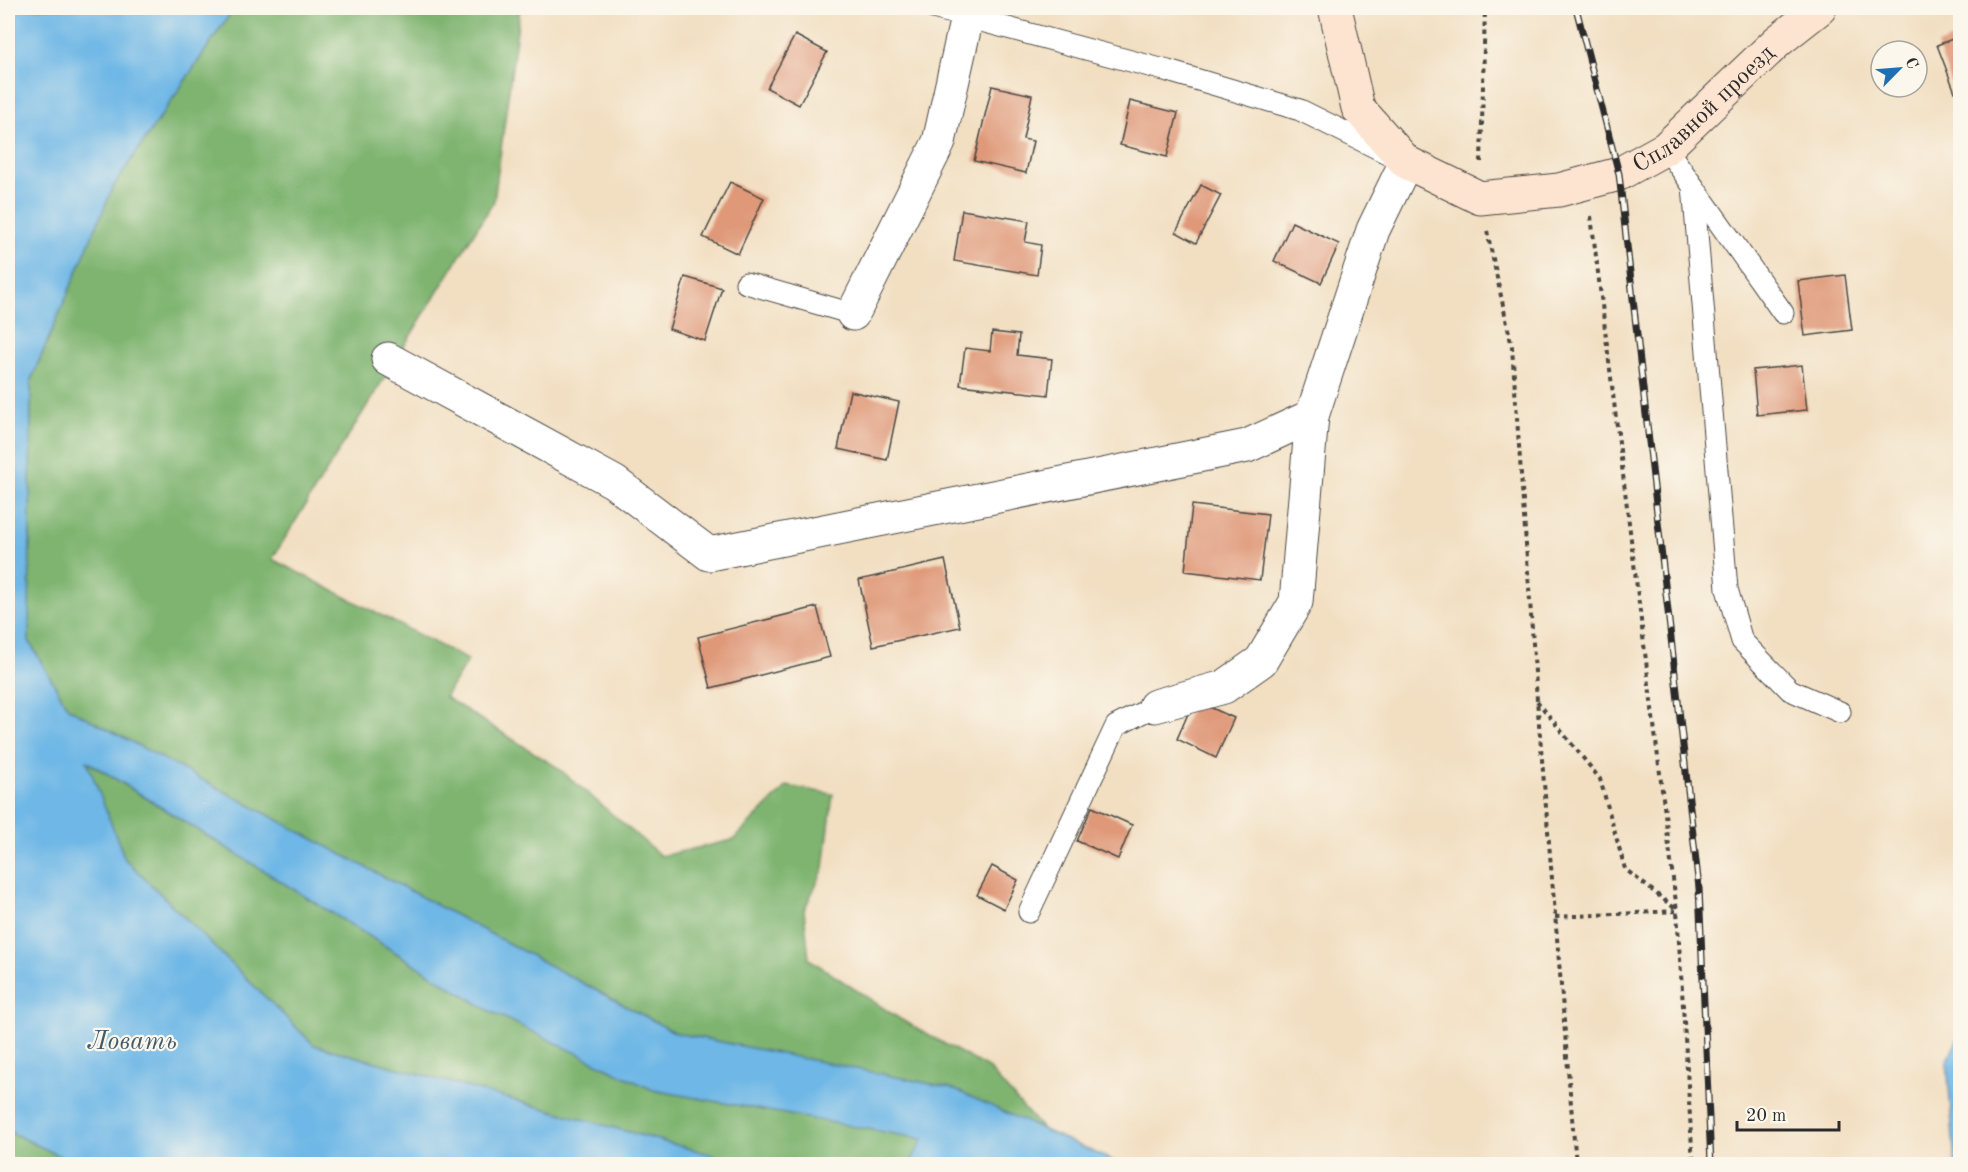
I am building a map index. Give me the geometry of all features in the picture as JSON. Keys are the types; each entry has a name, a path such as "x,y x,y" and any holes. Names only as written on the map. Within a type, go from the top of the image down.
{"street":[{"path":"1335,8 1358,108 1406,162 1480,198"},
{"name":"Сплавной проезд","path":"1480,198 1559,190 1597,180 1619,174 1666,148 1778,41 1820,8"},
{"path":"853,314 939,142 968,12"},
{"path":"1155,706 1224,687 1261,661 1296,602 1312,416 1373,230 1406,162"},
{"path":"388,359 614,482 709,554 1247,446 1312,416"}],"lane":[{"path":"933,8 968,12 1300,110 1406,162"},
{"path":"1666,148 1783,313"},
{"path":"1693,186 1727,589 1742,641 1790,690 1840,712"},
{"path":"746,283 853,314"},
{"path":"1029,912 1116,726 1155,706"}],"path":[{"path":"1485,8 1480,198 1512,347 1537,700 1576,1164"},
{"path":"1597,180 1677,911 1693,1164"},
{"path":"1537,700 1600,779 1625,869 1677,911"},
{"path":"1555,916 1677,911"}],"green space":[{"path":"234,8 520,8 494,201 272,559 468,660 445,697 557,767 661,856 733,840 787,786 833,794 824,868 804,910 809,959 900,1019 988,1068 1043,1130 951,1088 676,1033 68,708 29,641 31,380 113,187"},
{"path":"86,761 490,1011 653,1090 924,1139 910,1164 734,1161 314,1045 125,859"},
{"path":"8,1131 76,1164 8,1164"}],"water":[{"name":"Ловать","path":"8,8 234,8 113,187 31,380 29,641 68,708 676,1033 951,1088 1120,1164 910,1164 923,1139 653,1090 490,1011 87,761 125,859 314,1045 734,1161 819,1164 76,1164 8,1131"},
{"path":"1960,1034 1960,1164 1955,1164 1947,1062"}],"building":[{"path":"795,35 827,52 799,105 767,88"},
{"path":"1960,36 1960,90 1955,92 1937,45"},
{"path":"992,86 1032,95 1023,139 1033,141 1026,173 974,161"},
{"path":"1130,101 1178,113 1167,157 1120,145"},
{"path":"730,182 764,198 738,254 703,237"},
{"path":"1201,185 1221,195 1196,243 1176,232"},
{"path":"962,210 1029,221 1025,242 1041,245 1037,275 954,261"},
{"path":"1292,222 1339,244 1321,283 1274,261"},
{"path":"1845,275 1852,330 1805,336 1798,281"},
{"path":"685,277 722,288 705,341 669,329"},
{"path":"992,332 1019,335 1017,355 1052,359 1048,395 960,385 965,348 990,351"},
{"path":"1802,365 1807,410 1757,415 1753,370"},
{"path":"850,391 899,402 887,460 838,449"},
{"path":"1192,505 1268,514 1260,580 1185,571"},
{"path":"945,560 960,627 873,646 859,580"},
{"path":"817,607 830,657 711,688 698,637"},
{"path":"1194,700 1234,718 1216,758 1177,739"},
{"path":"1092,807 1132,825 1118,859 1077,841"},
{"path":"992,866 1018,880 1004,909 977,895"}],"railway":[{"path":"1576,8 1619,174 1699,888 1711,1164"}]}
